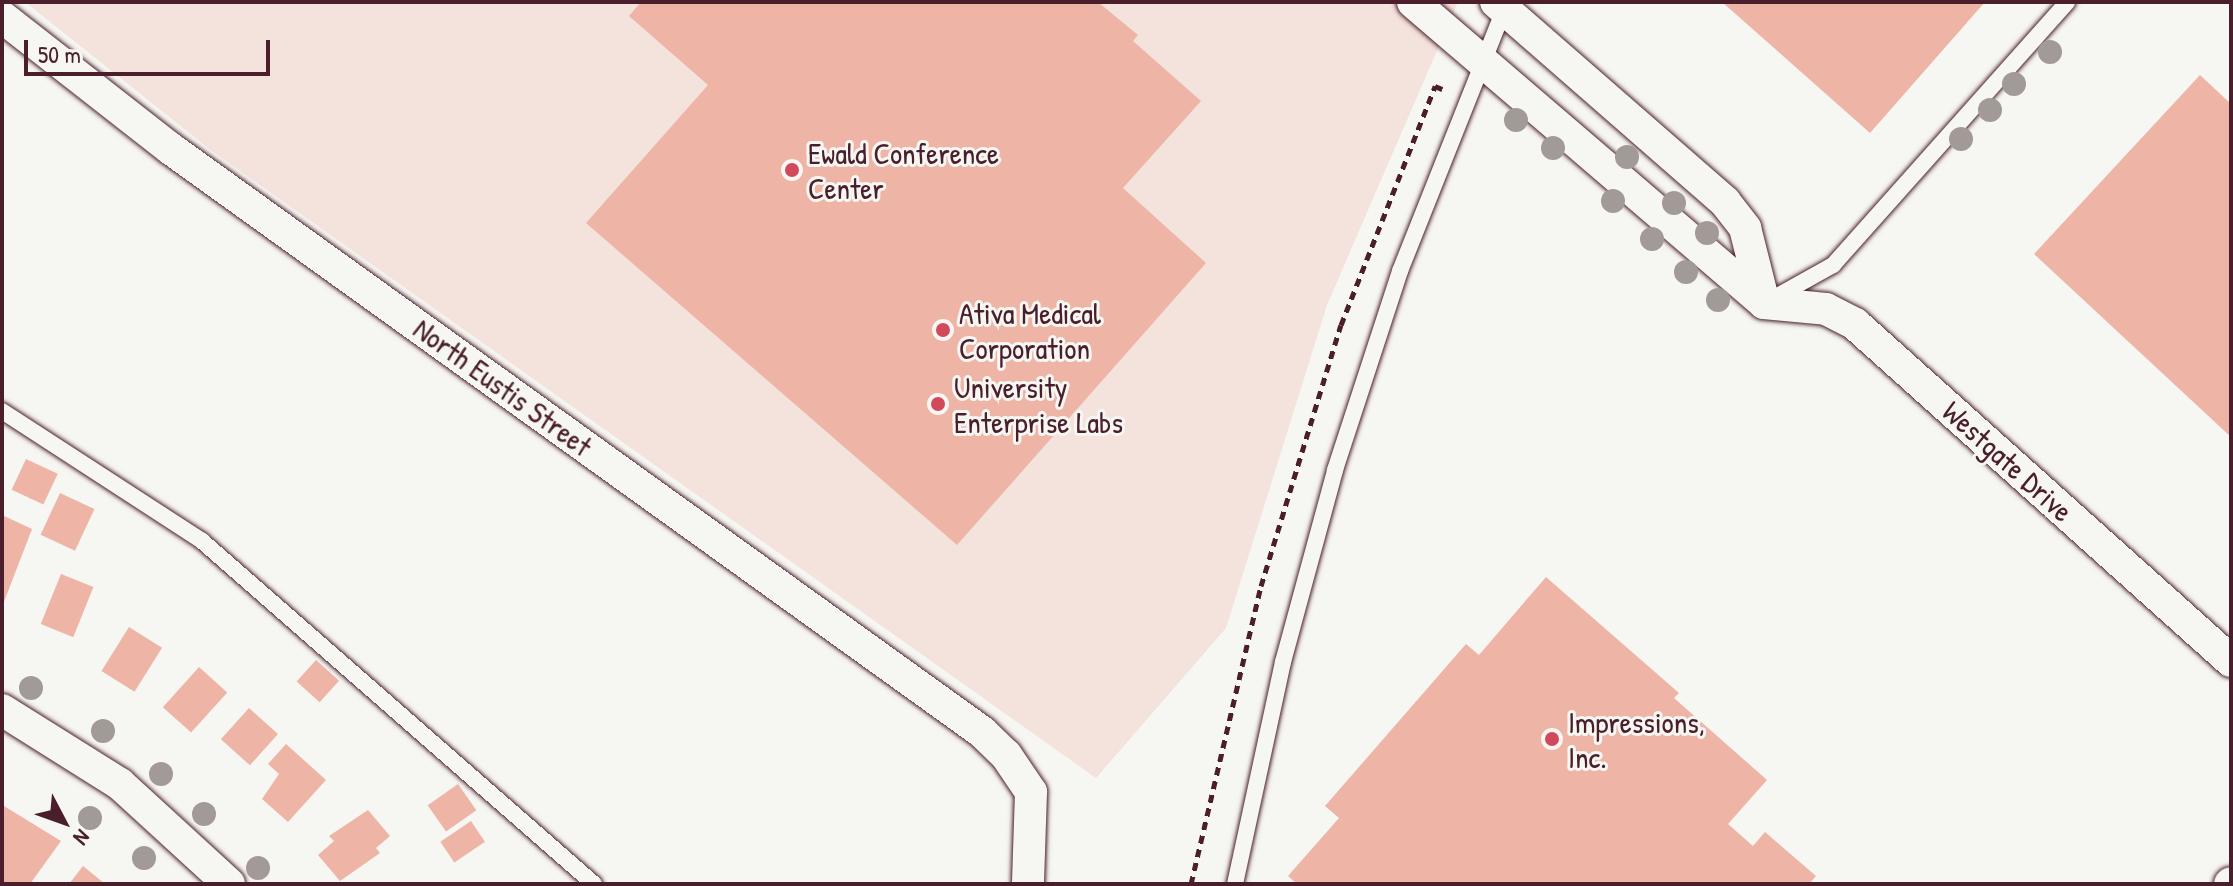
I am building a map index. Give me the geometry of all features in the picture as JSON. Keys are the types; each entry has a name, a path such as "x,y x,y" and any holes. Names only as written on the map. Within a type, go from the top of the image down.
{"street":[{"path":"1413,2 1764,303"},
{"path":"1502,4 1725,202 1745,228 1764,303"},
{"name":"North Eustis Street","path":"2,17 171,149 982,732 1006,755 1031,792 1028,884"},
{"name":"Westgate Drive","path":"1764,303 1826,309 1855,324 2231,661"},
{"path":"2,710 120,784 229,884"}],"lane":[{"path":"1764,303 1833,265 2067,2"},
{"path":"1235,884 1272,707 1335,470 1400,271 1502,4"},
{"path":"2,411 214,551 594,884"}],"path":[{"path":"1191,884 1261,586 1341,325 1435,86 1442,89"}],"shaded area":[{"path":"25,2 1458,2 1327,305 1226,628 1096,778 212,151"}],"building":[{"name":"University Enterprise Labs","path":"641,2 1098,2 1138,35 1133,41 1201,101 1123,188 1206,263 957,545 586,223 708,85 629,16"},
{"path":"1722,2 1985,2 1870,133"},
{"path":"2200,75 2231,104 2231,437 2034,254"},
{"path":"26,459 58,474 43,505 12,490"},
{"path":"60,493 94,509 75,551 41,535"},
{"path":"2,515 32,529 2,607"},
{"path":"61,574 93,587 73,637 41,624"},
{"name":"Impressions, Inc.","path":"1546,577 1679,693 1674,698 1767,780 1728,824 1753,846 1765,832 1816,876 1809,884 1297,884 1288,876 1339,818 1325,806 1466,644 1479,655"},
{"path":"129,627 162,648 135,692 101,671"},
{"path":"316,660 339,681 320,702 297,682"},
{"path":"199,667 227,692 191,733 163,707"},
{"path":"249,708 278,734 250,765 221,739"},
{"path":"286,744 326,780 288,822 262,799 279,774 268,764"},
{"path":"458,784 476,810 446,831 428,805"},
{"path":"4,806 61,841 30,884 2,884"},
{"path":"368,810 390,836 376,848 380,853 340,881 318,855 334,841 329,836"},
{"path":"471,821 485,842 454,862 440,842"},
{"path":"83,866 105,884 69,884"}],"place":[{"name":"Ewald Conference Center","path":"792,170"},
{"name":"Ativa Medical Corporation","path":"943,330"},
{"name":"University Enterprise Labs","path":"938,404"},
{"name":"Impressions, Inc.","path":"1552,739"}]}
